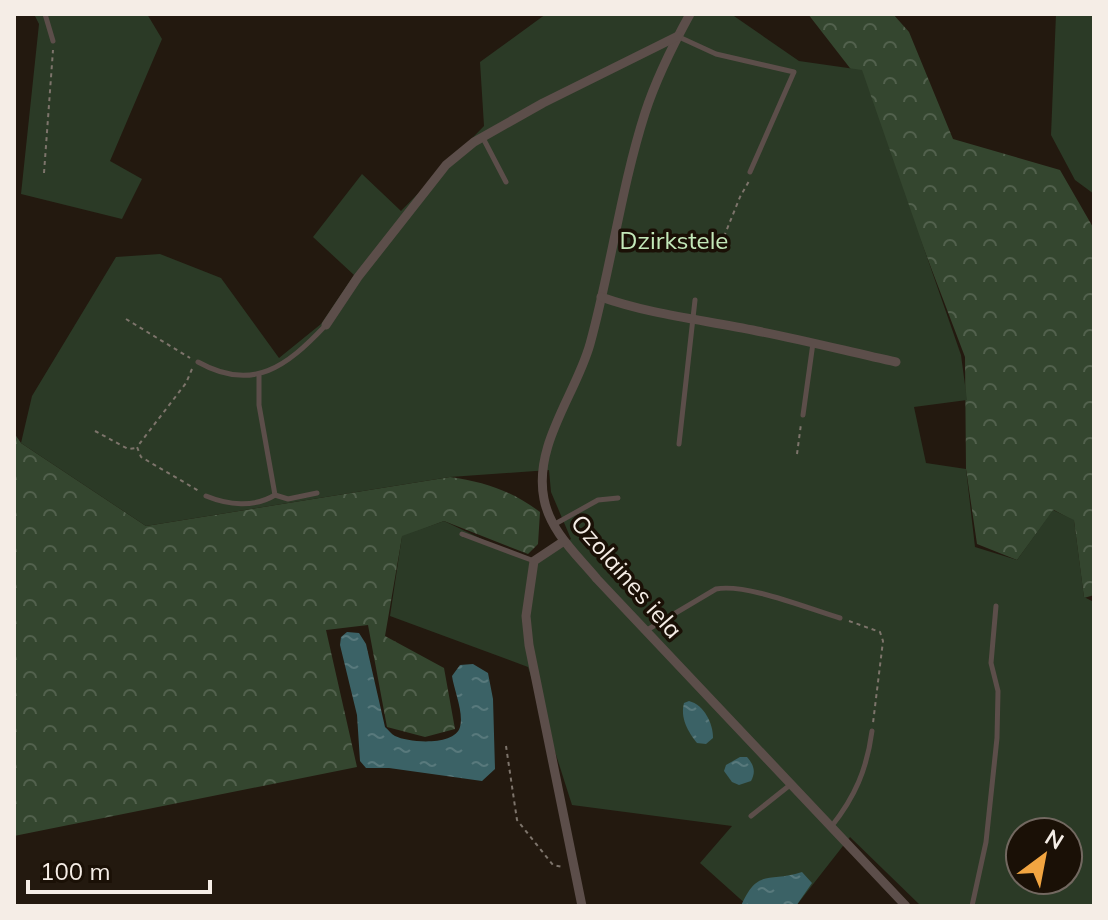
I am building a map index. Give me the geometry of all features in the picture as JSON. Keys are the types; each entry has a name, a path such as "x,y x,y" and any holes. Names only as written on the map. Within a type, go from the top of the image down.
{"street":[{"name":"Ozolaines iela","path":"690,14 645,110 589,345 543,465 544,499 564,541 906,906"},
{"path":"326,325 358,277 446,165 483,137 543,103 678,36"},
{"path":"601,297 692,321 755,330 896,362"},
{"path":"564,541 534,561 526,616 529,645 582,906"}],"lane":[{"path":"45,14 53,41"},
{"path":"678,36 716,54 794,72 750,172"},
{"path":"483,137 506,182"},
{"path":"679,444 695,300"},
{"path":"198,362 214,371 234,376 259,376 290,359 326,325"},
{"path":"803,415 813,343"},
{"path":"259,376 259,405 275,495"},
{"path":"206,496 225,504 263,502 275,495 288,499 317,493"},
{"path":"554,525 598,500 618,498"},
{"path":"462,534 534,561"},
{"path":"646,630 716,589 725,587 746,590 840,618"},
{"path":"972,906 986,842 997,738 998,691 991,663 996,606"},
{"path":"830,827 859,785 868,762 872,731"},
{"path":"751,816 790,785"}],"path":[{"path":"44,173 53,41"},
{"path":"721,244 749,183 750,172"},
{"path":"95,431 128,449 137,447 186,383 198,362 126,319"},
{"path":"797,454 803,415"},
{"path":"137,447 141,457 206,496"},
{"path":"840,618 880,632 883,641 872,731"},
{"path":"506,746 517,820 521,828 532,836 553,865 561,868 574,861"}],"green space":[{"path":"34,14 147,14 162,39 110,161 142,179 122,219 21,194 39,24"},
{"name":"Dzirkstele","path":"546,14 731,14 799,61 862,70 961,355 967,400 914,407 926,463 966,469 975,547 1017,560 1053,510 1074,520 1084,597 1094,602 1094,906 921,906 850,837 796,906 748,906 700,863 732,826 572,805 528,667 390,616 402,536 444,521 534,564 571,539 551,492 549,470 450,477 146,526 21,443 32,396 116,257 160,254 221,278 279,358 321,324 354,275 313,237 362,174 401,211 484,126 480,62"},
{"path":"808,14 893,14 909,32 953,139 1060,170 1094,229 1094,595 1084,598 1074,521 1054,510 1017,560 977,544 966,469 965,357 860,81"},
{"path":"1056,14 1094,14 1094,194 1075,180 1051,135"},
{"path":"14,433 21,443 146,526 450,477 498,488 540,512 538,544 528,554 444,521 402,537 385,636 444,668 455,729 425,737 387,727 368,625 326,630 357,767 14,836"}],"water":[{"path":"347,632 359,633 366,644 385,727 402,738 431,741 456,733 461,715 452,676 460,665 473,664 488,673 493,699 495,769 482,781 389,768 366,768 360,761 357,715 340,645 341,637"},
{"path":"689,701 699,706 711,726 713,738 706,744 697,743 686,724 683,709 684,703"},
{"path":"740,757 747,757 754,772 751,781 739,785 732,782 724,771 726,765"},
{"path":"802,872 812,883 796,906 741,906 759,881"}]}
